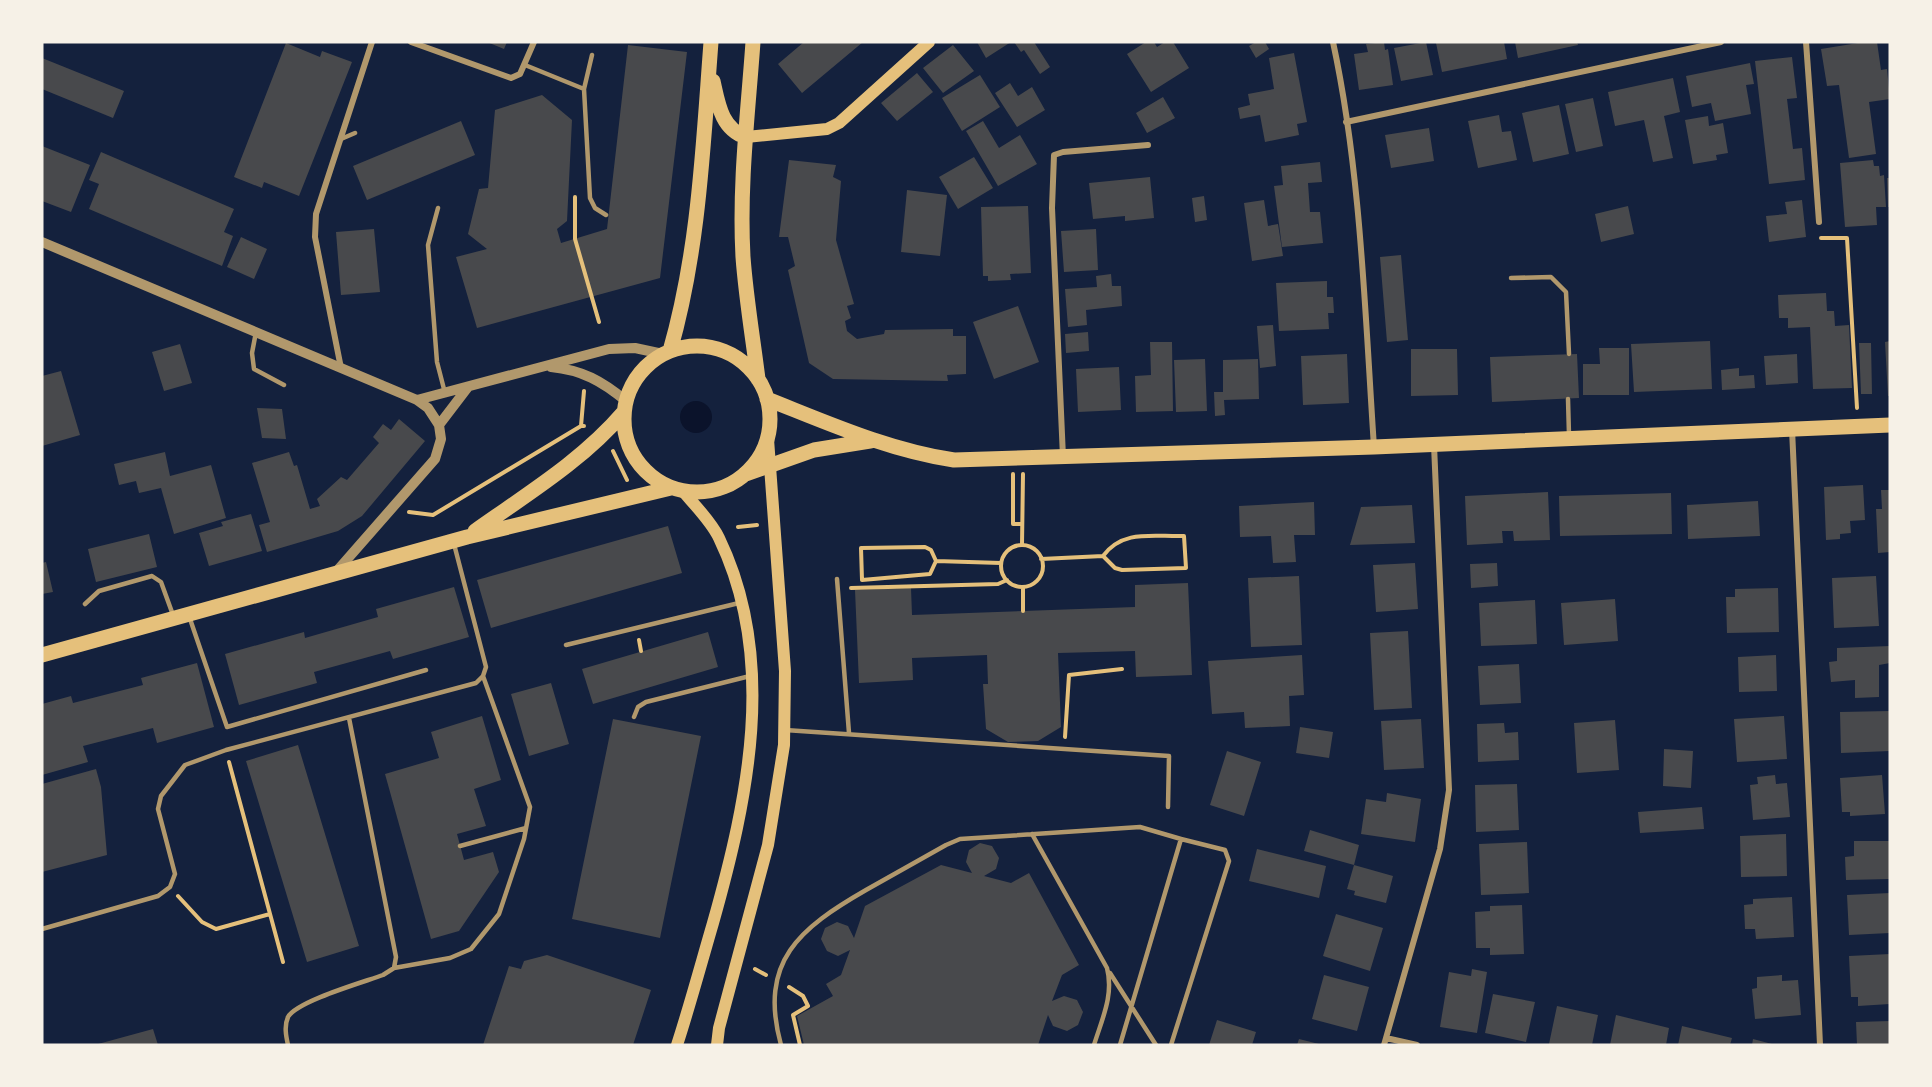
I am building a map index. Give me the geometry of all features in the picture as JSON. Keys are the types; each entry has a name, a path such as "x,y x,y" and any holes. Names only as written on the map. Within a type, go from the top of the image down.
{"main road":[{"path":"666,352 690,263 701,179 711,42"},
{"path":"753,42 746,137 743,257 758,379"},
{"path":"709,64 722,114 732,130 746,137 827,129 839,123 929,42"},
{"path":"460,539 572,463 602,438 625,407 636,378 666,352 698,346 726,352 744,363 758,379 770,412 769,467 785,671 785,730 780,778 768,845 719,1028 717,1045"},
{"path":"767,399 873,440 924,455 954,460 1434,445 1890,425"},
{"path":"625,407 626,439 639,463 648,473 677,489 718,535 742,602 752,675 751,736 735,847 677,1045"},
{"path":"744,475 762,453 768,439"},
{"path":"42,655 460,539 677,489 710,491 728,485 744,475 814,450 873,440"}],"street":[{"path":"341,368 315,237 316,214 338,140 372,42"},
{"path":"411,42 511,78 520,74 534,42"},
{"path":"1333,42 1346,122 1362,262 1374,447"},
{"path":"1346,122 1721,42"},
{"path":"1806,42 1820,222"},
{"path":"1063,458 1052,208 1053,155 1063,152 1148,145"},
{"path":"42,242 417,400 428,408 439,425 441,440 435,459 333,576"},
{"path":"417,400 625,347 666,352"},
{"path":"545,366 573,369 588,374 625,407"},
{"path":"439,425 468,387"},
{"path":"1792,429 1820,1045"},
{"path":"1416,1045 1385,1042 1440,849 1449,790 1434,445"}],"lane":[{"path":"592,55 584,88 590,198 595,208 606,215"},
{"path":"525,65 584,88"},
{"path":"338,140 355,133"},
{"path":"438,208 428,245 437,362 445,393"},
{"path":"1511,278 1551,277 1560,284 1566,292 1569,354"},
{"path":"256,332 252,353 254,369 284,385"},
{"path":"1568,399 1569,438"},
{"path":"42,929 158,896 170,888 175,874 158,809 161,796 185,765 226,750 476,683 483,676 486,667 460,539"},
{"path":"85,604 99,591 152,576 161,582 182,618 227,727 426,670"},
{"path":"837,579 849,733"},
{"path":"566,645 742,602"},
{"path":"634,717 638,707 646,702 752,675"},
{"path":"288,1045 285,1032 288,1016 301,1006 383,975 394,968 450,958 471,949 499,914 526,828 530,807 483,676"},
{"path":"349,718 396,957 394,968"},
{"path":"785,730 1168,756 1168,807"},
{"path":"781,1045 773,1007 777,981 790,950 813,923 824,914 960,838 1140,827 1225,850 1229,861 1172,1045"},
{"path":"460,846 526,828"},
{"path":"1032,834 1107,968 1156,1045"},
{"path":"1120,1045 1181,839"},
{"path":"1094,1045 1109,998 1110,980 1107,968"}],"path":[{"path":"574,195 575,239 599,322"},
{"path":"1820,222 1820,238 1847,238 1858,427"},
{"path":"581,426 584,390"},
{"path":"392,511 433,515 581,426 588,428"},
{"path":"613,451 628,484"},
{"path":"1019,458 1022,545"},
{"path":"1019,458 1013,524 1022,524"},
{"path":"738,527 757,525"},
{"path":"1041,559 1103,556 1115,568 1122,570 1186,568 1184,536 1125,537 1111,545 1103,556"},
{"path":"1022,545 1030,547 1041,559 1041,574 1037,581 1023,587 1007,580 1001,563 1008,550 1022,545"},
{"path":"925,547 931,550 936,561 930,574 920,577 861,580 861,548 925,547"},
{"path":"936,561 1001,563"},
{"path":"838,589 998,584 1007,580"},
{"path":"1023,587 1023,611"},
{"path":"1065,749 1069,675 1122,669"},
{"path":"226,750 283,962"},
{"path":"170,888 202,922 216,929 270,914"},
{"path":"800,1045 793,1015 808,1006 803,996"}],"water":[{"path":"696,401 708,405 712,417 708,429 696,433 684,429 680,417 684,405"}],"building":[{"path":"487,42 507,42 504,49"},
{"path":"804,42 863,42 802,93 778,64"},
{"path":"977,42 1011,42 986,58"},
{"path":"1014,42 1034,42 1050,67 1040,74 1024,50 1021,52"},
{"path":"1146,42 1154,42 1157,47 1165,42 1173,42 1189,68 1151,92 1127,54"},
{"path":"1256,42 1265,42 1269,49 1256,58 1249,46"},
{"path":"1384,42 1385,50 1388,49 1393,85 1359,90 1354,54 1368,52 1366,44"},
{"path":"1426,42 1433,75 1401,81 1394,48"},
{"path":"1504,42 1507,59 1442,72 1436,43"},
{"path":"1515,42 1577,42 1578,45 1518,58"},
{"path":"1877,42 1881,70 1887,69 1890,99 1869,102 1876,154 1849,158 1839,85 1827,86 1821,49"},
{"path":"286,43 320,57 322,51 352,62 299,196 264,182 262,188 234,177"},
{"path":"628,45 687,52 660,278 477,328 456,257 487,249 468,234 479,189 488,188 495,110 542,95 572,120 567,221 557,229 561,243 607,229"},
{"path":"953,45 974,71 943,93 923,68"},
{"path":"1294,53 1307,122 1297,124 1299,135 1265,142 1260,115 1240,119 1238,108 1250,105 1248,94 1274,89 1269,58"},
{"path":"1792,57 1797,98 1787,99 1793,149 1802,148 1805,180 1769,184 1755,61"},
{"path":"42,58 124,91 113,118 42,89"},
{"path":"1750,63 1754,84 1746,85 1751,114 1715,121 1711,103 1692,107 1686,76"},
{"path":"917,73 933,92 897,121 881,103"},
{"path":"980,75 1000,107 962,131 942,98"},
{"path":"1673,78 1680,112 1664,116 1673,158 1653,162 1644,120 1615,126 1608,92"},
{"path":"1010,83 1018,96 1032,87 1045,110 1017,127 995,93"},
{"path":"1163,97 1175,118 1147,133 1136,113"},
{"path":"1593,98 1603,146 1576,152 1565,104"},
{"path":"1559,105 1569,154 1533,162 1522,113"},
{"path":"1499,115 1502,132 1511,131 1517,160 1478,168 1468,121"},
{"path":"1708,116 1709,126 1723,123 1728,153 1716,155 1717,160 1693,164 1685,120"},
{"path":"461,121 475,155 367,200 353,166"},
{"path":"983,121 999,148 1020,135 1037,164 998,186 966,131"},
{"path":"1429,128 1434,161 1391,168 1385,135"},
{"path":"42,146 90,165 71,212 42,201"},
{"path":"101,152 234,209 224,232 233,236 222,266 89,209 99,184 89,180"},
{"path":"974,157 993,188 958,209 939,177"},
{"path":"789,160 836,165 833,177 841,181 836,240 854,304 847,306 851,318 845,321 847,331 857,339 884,334 885,330 953,329 953,336 966,336 966,374 947,375 948,381 833,379 809,363 788,270 795,266 788,237 779,237"},
{"path":"1873,160 1874,166 1879,166 1880,176 1884,175 1886,207 1876,207 1877,225 1845,227 1840,163"},
{"path":"1320,162 1322,182 1308,183 1310,212 1320,212 1323,243 1282,247 1274,186 1283,185 1281,166"},
{"path":"1150,177 1154,218 1125,221 1125,216 1093,219 1089,183"},
{"path":"1887,178 1890,178 1890,207 1888,207"},
{"path":"907,190 947,195 940,256 901,252"},
{"path":"1204,196 1207,220 1195,222 1192,198"},
{"path":"1264,200 1268,226 1278,224 1283,256 1252,261 1244,203"},
{"path":"1802,200 1806,237 1769,242 1766,216 1787,214 1785,202"},
{"path":"1028,206 1031,273 1010,274 1011,280 988,281 988,276 983,276 981,207"},
{"path":"1628,206 1634,234 1601,242 1595,214"},
{"path":"374,229 380,292 341,295 336,232"},
{"path":"1096,229 1098,270 1064,272 1061,231"},
{"path":"241,237 267,249 254,279 227,267"},
{"path":"1401,255 1408,340 1387,342 1380,257"},
{"path":"1111,274 1112,286 1121,286 1122,306 1086,310 1087,325 1068,327 1065,289 1097,287 1096,276"},
{"path":"1327,281 1327,297 1333,297 1334,313 1328,313 1329,329 1279,331 1276,283"},
{"path":"1826,293 1827,311 1834,311 1835,326 1849,325 1852,388 1813,389 1810,327 1788,328 1788,318 1779,318 1778,295"},
{"path":"1018,306 1039,362 994,379 973,322"},
{"path":"1273,325 1276,366 1260,368 1257,326"},
{"path":"1088,332 1089,351 1066,353 1065,334"},
{"path":"1710,341 1712,389 1634,392 1631,344"},
{"path":"1890,341 1890,396 1888,396 1885,342"},
{"path":"1150,342 1172,342 1173,411 1136,412 1135,376 1151,375"},
{"path":"1859,343 1871,343 1872,394 1861,394"},
{"path":"180,344 192,383 164,391 152,352"},
{"path":"1599,348 1629,348 1629,395 1583,395 1583,364 1600,364"},
{"path":"1411,349 1457,349 1458,395 1411,396"},
{"path":"1347,354 1349,403 1303,405 1301,356"},
{"path":"1577,354 1579,398 1492,402 1490,357"},
{"path":"1797,354 1798,383 1766,385 1764,356"},
{"path":"1205,359 1207,411 1176,412 1174,360"},
{"path":"1258,359 1259,399 1224,400 1225,415 1215,416 1214,392 1223,392 1223,360"},
{"path":"1119,367 1121,410 1078,412 1076,369"},
{"path":"1739,368 1739,376 1754,375 1755,388 1722,390 1721,370"},
{"path":"61,371 80,435 42,446 42,376"},
{"path":"257,408 282,409 286,439 262,438"},
{"path":"399,419 425,441 362,516 338,531 267,552 259,525 270,522 252,463 289,452 294,466 297,465 310,509 320,506 317,499 341,477 347,480 379,443 373,437 383,424 391,430"},
{"path":"165,452 170,476 211,465 226,518 174,534 161,488 139,493 136,481 119,485 114,464"},
{"path":"1863,485 1865,520 1850,521 1851,533 1840,534 1840,539 1826,540 1824,487"},
{"path":"1881,490 1890,490 1890,552 1878,553 1876,509 1882,509"},
{"path":"1548,492 1550,540 1514,541 1513,531 1502,531 1503,543 1467,545 1465,496"},
{"path":"1671,493 1672,534 1560,536 1559,496"},
{"path":"1758,501 1760,536 1688,539 1687,505"},
{"path":"1314,502 1315,535 1294,535 1296,562 1273,563 1271,536 1240,537 1239,506"},
{"path":"1412,505 1415,543 1350,545 1361,507"},
{"path":"251,514 262,551 209,566 199,533 223,526 221,522"},
{"path":"668,526 682,573 491,628 477,580"},
{"path":"149,534 157,567 96,582 88,549"},
{"path":"46,562 53,592 42,594 42,563"},
{"path":"1415,563 1418,609 1376,612 1373,565"},
{"path":"1497,563 1498,586 1471,588 1470,564"},
{"path":"1299,576 1302,645 1251,647 1248,578"},
{"path":"1876,576 1879,626 1834,628 1832,578"},
{"path":"1188,583 1192,675 1136,677 1135,651 1058,653 1061,727 1038,741 1008,742 986,729 983,684 988,684 987,655 912,658 913,680 859,683 855,590 911,588 912,615 1135,607 1135,585"},
{"path":"454,587 469,637 393,659 390,651 314,672 317,683 239,705 225,654 304,632 305,638 378,617 376,609"},
{"path":"1778,588 1779,632 1727,633 1726,597 1735,597 1735,589"},
{"path":"1615,599 1618,641 1564,645 1561,603"},
{"path":"1535,600 1537,644 1481,646 1479,603"},
{"path":"1408,631 1412,708 1374,710 1370,633"},
{"path":"708,632 718,667 593,704 582,669"},
{"path":"1890,646 1890,663 1879,665 1879,697 1855,698 1855,680 1831,682 1829,662 1837,661 1837,648"},
{"path":"1302,655 1304,695 1289,696 1290,726 1245,728 1244,712 1212,714 1208,661"},
{"path":"1776,655 1777,691 1739,692 1738,657"},
{"path":"197,663 214,727 157,743 153,728 83,746 88,762 42,775 42,704 71,696 73,703 143,685 141,678"},
{"path":"1519,664 1521,703 1480,705 1478,666"},
{"path":"551,683 569,744 529,756 511,694"},
{"path":"1890,711 1890,751 1841,753 1840,712"},
{"path":"482,716 501,780 474,789 486,826 457,834 464,860 493,852 499,872 459,931 431,939 385,774 439,758 431,732"},
{"path":"1784,716 1787,759 1737,762 1734,719"},
{"path":"613,719 701,736 660,938 572,919"},
{"path":"1421,719 1424,768 1384,770 1381,721"},
{"path":"1615,720 1619,770 1577,773 1574,723"},
{"path":"1504,723 1505,733 1518,732 1519,760 1478,762 1477,724"},
{"path":"1300,727 1333,732 1329,758 1296,753"},
{"path":"298,745 359,946 307,962 246,761"},
{"path":"1664,749 1693,751 1691,788 1663,786"},
{"path":"1227,751 1261,762 1244,816 1210,805"},
{"path":"96,769 101,787 107,855 42,872 42,784"},
{"path":"1775,775 1776,784 1787,783 1790,817 1753,820 1750,785 1758,784 1757,777"},
{"path":"1882,775 1885,814 1850,816 1850,812 1842,812 1840,778"},
{"path":"1517,784 1519,830 1476,832 1475,785"},
{"path":"1387,793 1421,799 1415,842 1361,834 1366,799 1386,802"},
{"path":"1702,807 1704,829 1640,833 1638,812"},
{"path":"1310,830 1359,845 1354,865 1304,851"},
{"path":"1786,834 1787,876 1741,877 1740,836"},
{"path":"1854,841 1890,841 1890,879 1846,880 1845,857 1854,856"},
{"path":"1527,842 1529,893 1481,895 1479,844"},
{"path":"980,843 992,846 999,858 996,869 984,876 1011,883 1029,873 1079,965 1062,975 1052,1001 1064,996 1077,1000 1083,1012 1078,1025 1067,1031 1053,1026 1048,1015 1038,1045 804,1045 797,1016 833,996 826,984 841,975 850,950 838,956 827,951 821,939 825,928 837,922 848,926 854,938 865,906 941,865 972,873 966,862 969,850"},
{"path":"1257,849 1326,866 1319,898 1249,881"},
{"path":"1354,865 1393,876 1386,903 1354,895 1355,891 1347,889"},
{"path":"1890,893 1890,933 1849,935 1847,895"},
{"path":"1792,897 1794,937 1756,939 1755,929 1745,929 1744,905 1753,904 1753,899"},
{"path":"1522,905 1524,954 1490,955 1490,948 1476,948 1475,912 1490,911 1490,906"},
{"path":"1336,914 1383,928 1370,971 1323,956"},
{"path":"1890,954 1890,1004 1858,1006 1858,997 1851,997 1849,956"},
{"path":"547,955 651,990 633,1045 483,1045 509,966 521,969 524,961"},
{"path":"1472,969 1487,972 1477,1033 1440,1027 1449,972 1471,976"},
{"path":"1324,975 1369,987 1357,1031 1312,1019"},
{"path":"1782,975 1782,981 1798,980 1801,1015 1755,1019 1752,989 1757,988 1757,977"},
{"path":"1493,994 1535,1002 1526,1042 1485,1033"},
{"path":"1557,1006 1598,1015 1592,1045 1549,1044"},
{"path":"1616,1015 1669,1028 1666,1045 1610,1045"},
{"path":"1217,1020 1256,1032 1252,1045 1209,1045"},
{"path":"1890,1021 1890,1045 1857,1045 1856,1022"},
{"path":"1682,1026 1732,1038 1730,1045 1678,1045"},
{"path":"153,1029 158,1045 98,1045 98,1044"},
{"path":"1299,1039 1319,1044 1297,1045"},
{"path":"1753,1039 1772,1044 1772,1045 1752,1045"}]}
